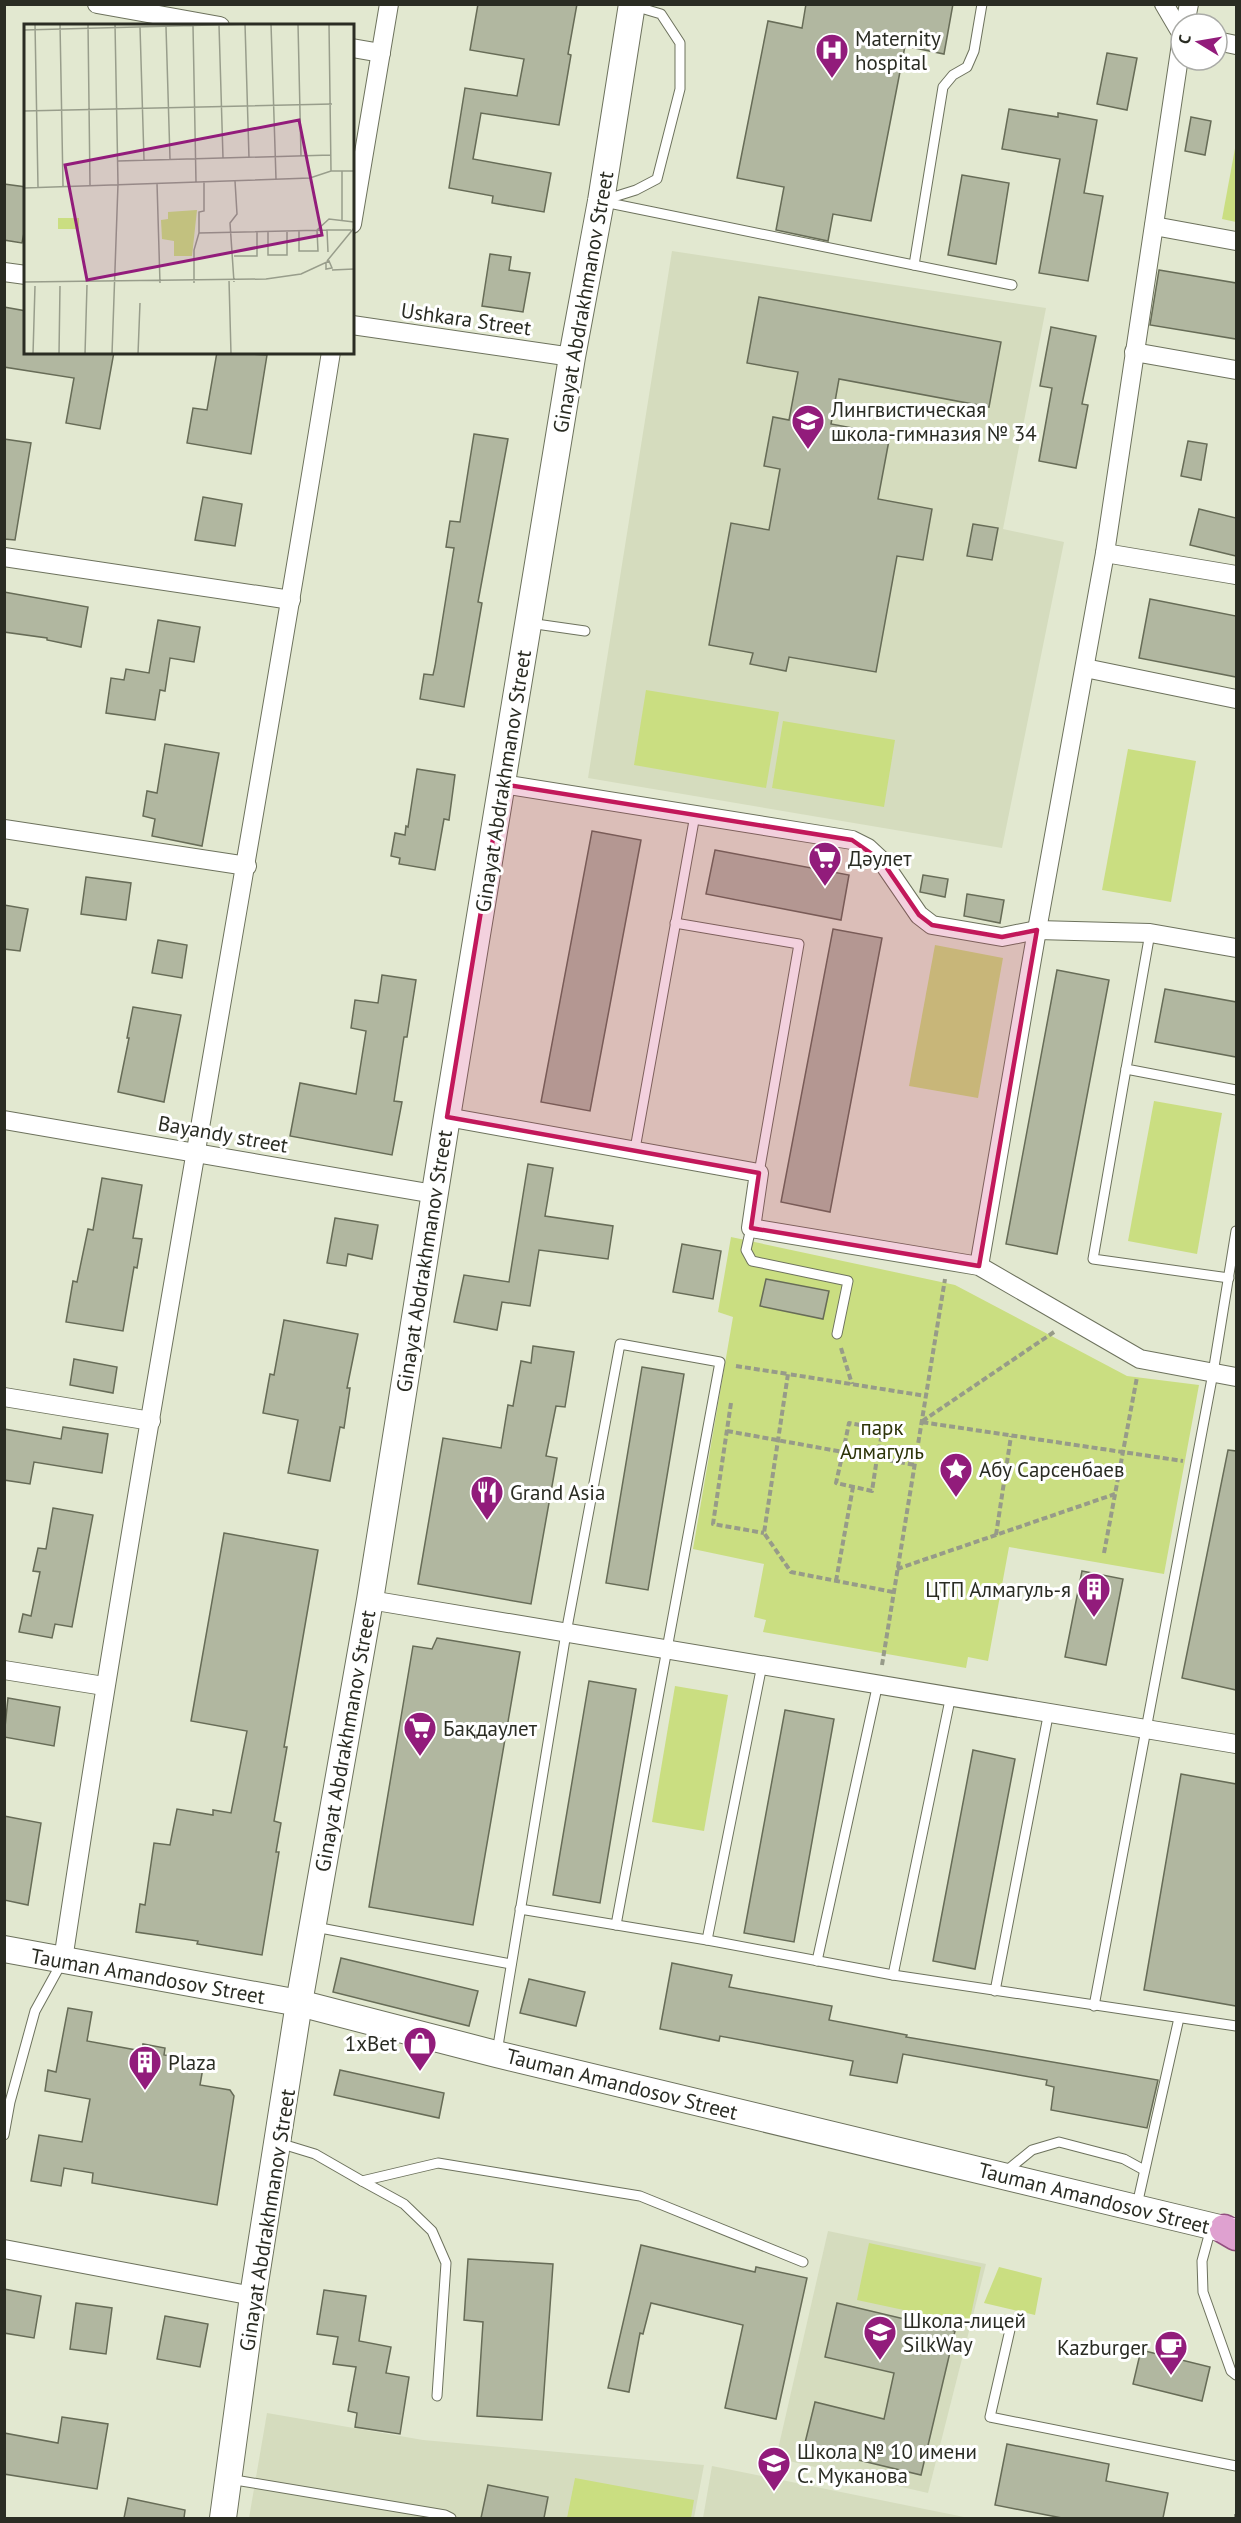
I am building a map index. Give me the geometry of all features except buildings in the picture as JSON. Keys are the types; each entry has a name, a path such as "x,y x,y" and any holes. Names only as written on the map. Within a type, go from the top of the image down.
{"street":[{"path":"97,4 209,24"},
{"path":"354,212 390,4"},
{"name":"Ginayat Abdrakhmanov Street","path":"223,2518 299,2003 370,1600 434,1194 632,5"},
{"path":"354,48 381,53"},
{"path":"979,1266 1105,553 1177,72"},
{"path":"1154,226 1236,241"},
{"path":"4,272 24,275"},
{"name":"Ushkara Street","path":"354,325 572,357"},
{"path":"1134,352 1236,370"},
{"path":"63,1960 104,1686 247,866 331,354"},
{"path":"1105,553 1236,575"},
{"path":"4,557 291,600"},
{"path":"1085,668 1236,699"},
{"path":"502,784 852,840 868,848 882,861 919,915 932,925 1002,937 1037,930 1150,933 1236,948"},
{"path":"4,829 247,866"},
{"path":"447,1117 759,1173 751,1227 979,1266 1140,1359 1236,1377"},
{"name":"Bayandy street","path":"4,1120 434,1194"},
{"path":"4,1397 151,1421"},
{"path":"370,1600 1049,1711 1236,1744"},
{"path":"4,1670 104,1686"},
{"name":"Tauman Amandosov Street","path":"4,1949 299,2003 496,2054 1229,2230"},
{"path":"4,2249 254,2296"}],"lane":[{"path":"914,265 943,87 953,75 967,67 974,51 982,4"},
{"path":"601,201 636,190 657,179 680,89 680,42 661,14 632,5"},
{"path":"601,201 1012,285"},
{"path":"529,623 585,631"},
{"path":"635,1149 695,815"},
{"path":"675,923 799,944 759,1173"},
{"path":"1150,933 1093,1258 1228,1278"},
{"path":"1126,1069 1236,1090"},
{"path":"751,1227 746,1250 752,1261 848,1281 837,1334"},
{"path":"1094,2006 1213,1373 1236,1231"},
{"path":"496,2054 566,1633 620,1344 720,1362 616,1925"},
{"path":"707,1940 762,1665"},
{"path":"818,1961 878,1683"},
{"path":"893,1975 951,1695"},
{"path":"995,1991 1049,1711"},
{"path":"520,1909 707,1940 893,1975 1236,2026"},
{"path":"313,1926 511,1964"},
{"path":"4,2134 10,2102 35,2011 63,1960"},
{"path":"1136,2208 1179,2018"},
{"path":"1001,2175 1032,2150 1059,2142 1124,2159 1144,2170"},
{"path":"279,2143 315,2154 404,2204 432,2231 446,2263 437,2396"},
{"path":"362,2181 438,2163 640,2196 803,2262"},
{"path":"1229,2230 1202,2261 1203,2292 1212,2324 1231,2371 1236,2375"},
{"path":"1012,2320 990,2417 1236,2466"},
{"path":"229,2479 452,2518"}],"path":[{"path":"878,1683 948,1260"},
{"path":"921,1422 1072,1320"},
{"path":"837,1334 852,1384"},
{"path":"1104,1552 1140,1359"},
{"path":"735,1376 736,1365 926,1396"},
{"path":"788,1374 764,1533 792,1572 894,1592"},
{"path":"732,1398 713,1524 764,1533"},
{"path":"921,1422 1195,1463"},
{"path":"849,1423 883,1429 872,1491 836,1483 843,1452 849,1423"},
{"path":"727,1431 843,1452"},
{"path":"996,1535 1011,1436"},
{"path":"877,1458 915,1465"},
{"path":"836,1581 853,1487"},
{"path":"897,1569 1115,1494"}],"highlighted area":[{"path":"502,784 852,840 882,861 919,915 932,925 1002,937 1037,930 979,1266 751,1228 759,1173 447,1117"}],"shaded area":[{"path":"672,251 1046,308 1003,529 1064,542 1002,848 588,778"},
{"name":"Школа-лицей SilkWay","path":"828,2231 986,2264 928,2493 776,2458"},
{"path":"267,2413 423,2440 704,2465 694,2518 249,2518"},
{"name":"Школа № 10 имени С. Муканова","path":"712,2466 969,2518 703,2518"}],"green space":[{"path":"1236,143 1236,222 1222,219"},
{"path":"646,690 779,712 766,788 634,765"},
{"path":"783,721 895,740 884,807 772,788"},
{"path":"1128,749 1196,761 1171,902 1102,890"},
{"path":"935,945 1003,958 978,1098 909,1086"},
{"path":"1154,1101 1222,1113 1197,1254 1128,1241"},
{"name":"парк Алмагуль","path":"731,1237 955,1285 1127,1376 1199,1385 1164,1574 1009,1547 988,1661 968,1657 966,1668 763,1632 766,1620 754,1617 764,1564 693,1549 733,1317 718,1312"},
{"path":"675,1686 728,1695 704,1831 652,1822"},
{"path":"869,2243 981,2267 969,2324 857,2300"},
{"path":"999,2267 1042,2278 1035,2315 984,2303"},
{"path":"575,2478 694,2500 691,2518 567,2518"}],"place":[{"name":"Maternity hospital","path":"832,79"},
{"name":"Лингвистическая школа-гимназия № 34","path":"808,450"},
{"name":"Дәулет","path":"825,887"},
{"name":"Абу Сарсенбаев","path":"956,1498"},
{"name":"Grand Asia","path":"487,1521"},
{"name":"ЦТП Алмагуль-я","path":"1094,1618"},
{"name":"Бақдаулет","path":"420,1757"},
{"name":"1xBet","path":"420,2072"},
{"name":"Plaza","path":"145,2091"},
{"name":"Школа-лицей SilkWay","path":"880,2361"},
{"name":"Kazburger","path":"1171,2376"},
{"name":"Школа № 10 имени С. Муканова","path":"774,2492"}]}
